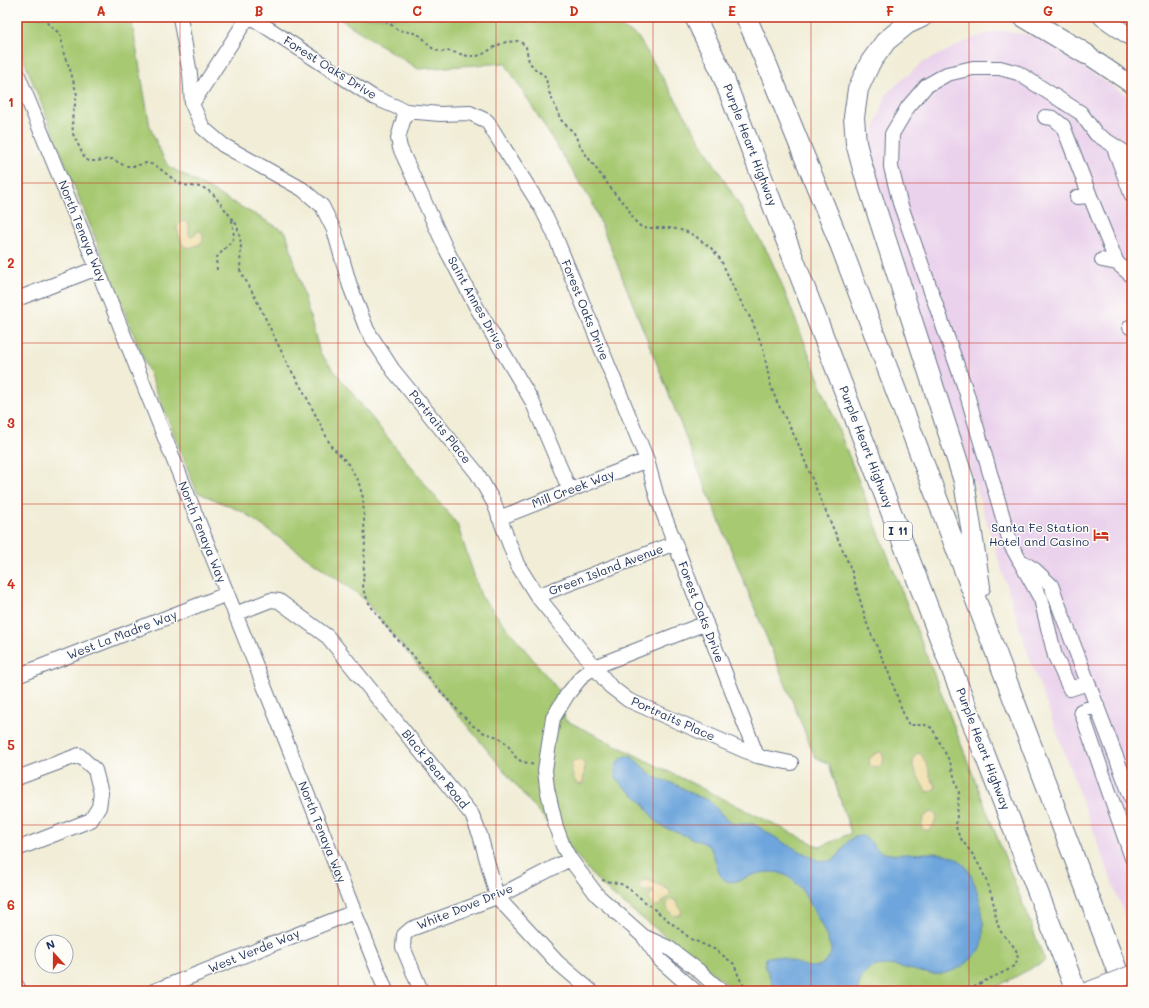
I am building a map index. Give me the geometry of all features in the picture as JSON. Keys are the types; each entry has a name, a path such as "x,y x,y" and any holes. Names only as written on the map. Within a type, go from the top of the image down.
{"highway":[{"name":"Purple Heart Highway","path":"695,17 721,70 1076,991"},
{"path":"746,17 840,244 1125,991"},
{"path":"922,17 907,24 886,41 870,63 858,89 854,117 856,142 865,176 964,481 985,625"},
{"path":"1024,17 1086,54"}],"main road":[{"path":"1035,17 1132,85"},
{"path":"1102,17 1132,38"},
{"path":"1088,991 1132,974"}],"street":[{"name":"Portraits Place","path":"180,17 190,74 192,104 203,128 223,145 302,189 322,206 334,230 350,286 367,330 393,370 477,473 494,503 517,564 537,596 594,667 610,686 628,700 757,756 791,763"},
{"path":"192,104 249,17"},
{"name":"Forest Oaks Drive","path":"249,17 373,97 406,111 440,114 470,113 487,121 542,209 553,231 647,460 657,497 757,756"},
{"path":"1088,683 1070,689 1055,656 1041,599 1011,545 966,391 900,203 891,167 892,134 908,107 926,86 947,74 973,68 1000,68 1018,74 1081,113 1096,134 1132,157"},
{"name":"North Tenaya Way","path":"17,72 97,268 386,991"},
{"name":"Saint Annes Drive","path":"406,111 398,138 400,148 446,249 466,288 532,401 570,490"},
{"path":"1046,116 1053,118 1063,126 1084,196 1117,263 1132,276"},
{"path":"1113,145 1132,196"},
{"path":"1102,260 1117,263"},
{"path":"17,299 97,268"},
{"name":"Mill Creek Way","path":"499,518 647,460"},
{"name":"Green Island Avenue","path":"537,596 675,543"},
{"path":"1019,560 1035,570 1051,585 1132,799"},
{"name":"West La Madre Way","path":"17,676 227,594"},
{"name":"Black Bear Road","path":"235,614 272,600 279,601 328,637 472,815 480,835 497,897 557,962 591,991"},
{"path":"695,991 660,960 643,936 597,895 570,859 563,846 556,827 547,788 546,774 553,718 567,695 582,676 594,667 706,623"},
{"path":"1097,705 1081,711 1132,858"},
{"path":"17,778 80,755 95,770 101,793 99,807 91,820 17,849"},
{"name":"White Dove Drive","path":"420,991 403,947 404,935 411,929 497,897 570,859"},
{"name":"West Verde Way","path":"154,991 354,912"},
{"path":"643,936 669,948 699,971 721,991"},
{"path":"17,986 19,991"}],"path":[{"path":"44,17 48,24 59,33 61,37 64,55 70,69 76,95 72,119 73,134 85,159 89,161 112,159 126,166 135,166 146,163 155,165 177,182 201,187 213,194 236,225 241,243 240,270 331,446 346,461 358,480 362,498 365,542 363,585 364,592 370,605 392,634 413,656 447,699 472,724 482,732 498,736 507,744 517,759 534,765 546,774"},
{"path":"382,17 398,30 414,32 422,36 432,48 440,52 448,51 468,56 477,56 506,42 518,41 522,43 526,47 529,62 537,71 544,75 549,92 561,120 574,133 581,148 615,194 627,206 634,220 644,228 671,228 685,231 695,236 711,248 721,260 735,291 752,320 763,348 770,383 776,400 797,441 843,554 851,569 868,627 888,671 905,718 909,725 925,725 932,728 950,762 959,793 956,830 961,841 969,849 976,860 984,877 992,896 1000,932 1017,952 1018,959 1014,966 968,991"},
{"path":"217,270 216,258 234,237 232,218"},
{"path":"598,877 603,881 621,884 628,888 691,939 716,950 734,964 746,991"},
{"path":"888,991 900,989 908,991"}],"shaded area":[{"path":"1000,30 1038,37 1132,99 1132,936 1028,654 868,148 886,94 922,63 971,39"}],"green space":[{"path":"17,17 131,17 150,127 168,166 286,232 320,353 457,524 481,596 559,691 565,720 820,847 851,833 829,764 815,757 593,204 505,63 418,69 337,17 605,17 638,37 768,253 780,280 1045,961 989,991 733,991 726,983 611,894 596,879 524,795 361,596 243,512 197,492 17,43"}],"sand":[{"path":"186,221 189,225 190,236 198,231 203,234 203,240 200,244 189,248 183,246 177,229 178,224"},
{"path":"878,752 881,752 884,758 882,764 877,767 870,766 869,760"},
{"path":"918,753 921,754 928,766 930,776 936,787 933,791 928,792 925,790 913,767 914,757"},
{"path":"578,760 583,762 585,765 583,783 579,785 572,775 572,762"},
{"path":"932,812 936,814 935,822 929,830 922,829 924,818 927,814"},
{"path":"645,880 668,889 670,895 658,906 652,904 649,901 649,897 654,891 643,891 639,886 639,883"},
{"path":"671,899 675,900 681,909 682,912 680,915 674,916 667,909 667,903"}],"water":[{"path":"626,756 633,758 654,777 677,785 708,800 729,822 734,824 753,824 784,843 817,860 832,860 837,857 847,842 858,836 866,838 880,852 887,854 929,853 949,855 957,859 964,865 971,875 979,899 983,915 983,942 981,948 964,965 942,974 926,973 886,965 871,968 865,972 857,991 775,991 765,965 766,958 773,956 780,957 810,967 824,963 830,954 830,944 827,936 802,890 790,878 777,872 760,873 733,882 723,879 709,846 663,827 641,801 618,781 615,770 619,761"}],"place":[{"name":"Santa Fe Station Hotel and Casino","path":"1101,535"}]}
